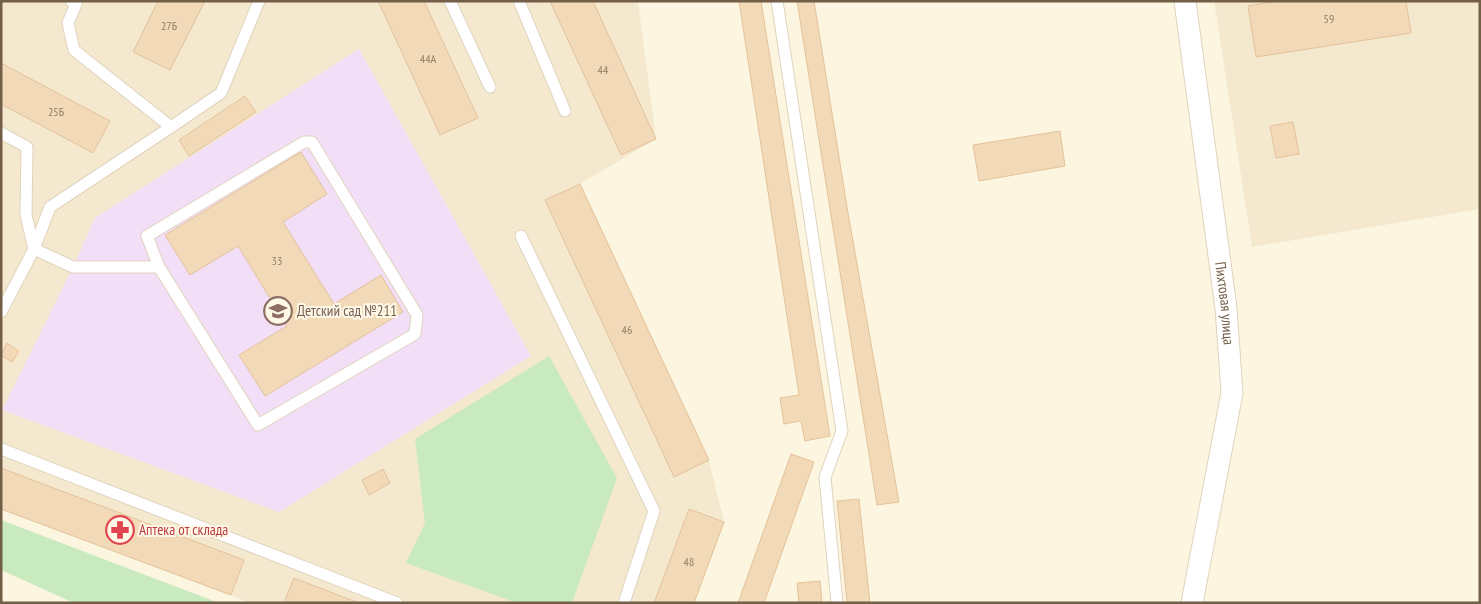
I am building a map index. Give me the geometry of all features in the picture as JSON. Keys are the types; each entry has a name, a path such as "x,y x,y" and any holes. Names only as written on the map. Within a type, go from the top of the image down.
{"street":[{"name":"Пихтовая улица","path":"1185,1 1226,308 1232,393 1192,603"}],"lane":[{"path":"1,312 34,249 50,207 172,128 221,93 260,1"},
{"path":"450,1 490,87"},
{"path":"519,1 565,111"},
{"path":"777,1 842,431 825,477 837,603"},
{"path":"75,2 68,23 74,50 172,128"},
{"path":"1,133 27,147 26,215 34,249"},
{"path":"304,142 312,142 418,315 415,334 258,425 159,267 148,236 304,142"},
{"path":"521,236 654,511 624,603"},
{"path":"34,249 73,267 159,267"},
{"path":"1,449 397,603"}],"shaded area":[{"path":"1,1 638,1 656,139 580,184 709,460 724,522 694,603 251,603 1,509"},
{"path":"1214,1 1480,1 1480,209 1252,247"},
{"name":"Детский сад №211","path":"359,49 531,356 279,512 2,410 73,267 95,218"}],"green space":[{"path":"549,356 617,478 572,603 517,603 406,563 425,523 415,439"},
{"path":"1,520 219,603 74,603 1,570"}],"building":[{"path":"158,1 205,1 170,70 133,52"},
{"path":"378,1 424,1 478,118 440,135"},
{"path":"550,1 593,1 656,139 621,155"},
{"path":"739,1 761,1 830,436 805,441 801,421 784,424 780,398 799,395"},
{"path":"797,1 814,1 848,213 899,502 877,505"},
{"path":"1277,1 1406,1 1411,33 1256,57 1248,6"},
{"path":"1,63 110,121 93,153 1,104"},
{"path":"245,96 256,112 189,156 179,140"},
{"path":"1293,122 1299,154 1276,158 1270,126"},
{"path":"1060,131 1065,166 979,181 973,145"},
{"path":"301,152 327,194 283,222 334,304 381,275 403,312 265,396 239,355 287,326 238,246 190,275 165,235"},
{"path":"580,184 709,460 674,477 545,200"},
{"path":"7,343 19,351 12,362 1,355"},
{"path":"791,454 814,462 764,603 738,603"},
{"path":"1,468 244,560 231,595 1,509"},
{"path":"383,469 390,483 369,495 362,480"},
{"path":"859,499 870,603 847,603 837,501"},
{"path":"689,509 724,522 694,603 654,603"},
{"path":"294,578 359,603 284,603"},
{"path":"820,581 822,603 799,603 797,583"}],"place":[{"name":"Детский сад №211","path":"278,311"},
{"name":"Аптека от склада","path":"120,530"}]}
